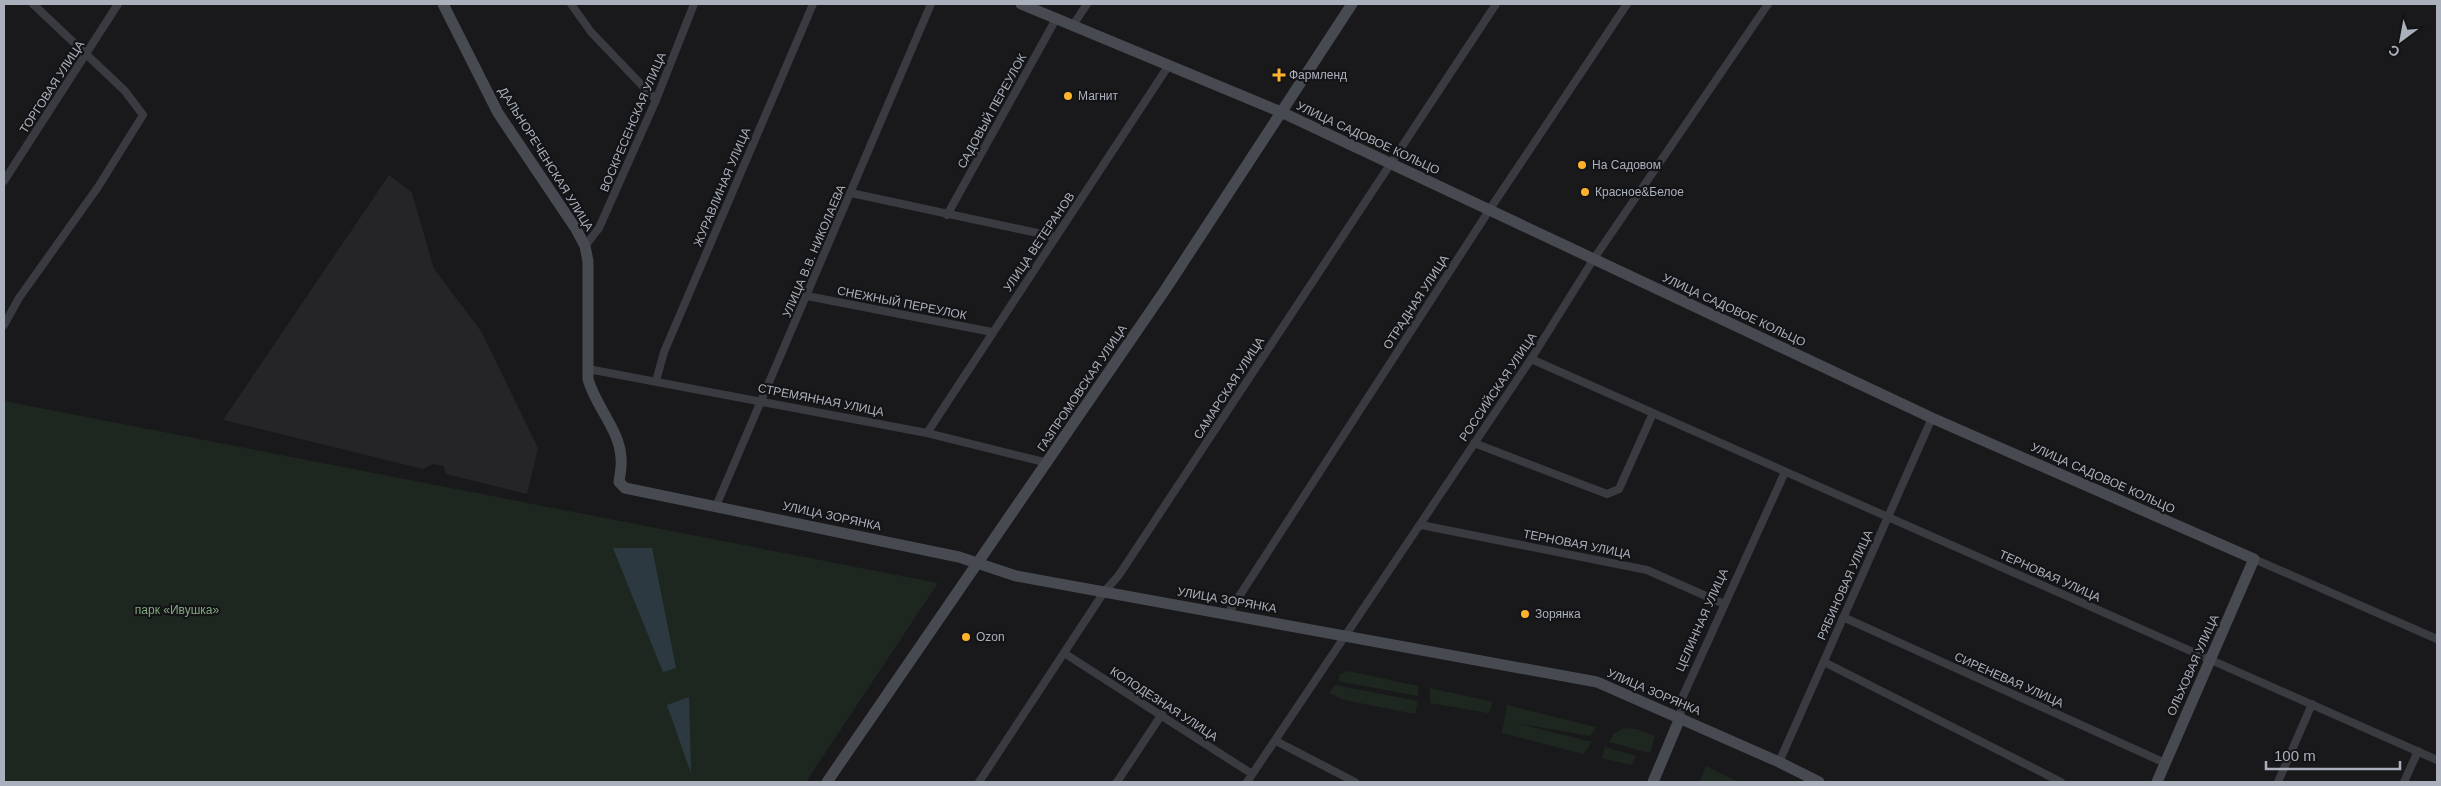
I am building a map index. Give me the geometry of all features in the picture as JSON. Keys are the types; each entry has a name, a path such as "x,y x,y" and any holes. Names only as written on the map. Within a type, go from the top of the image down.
{"street":[{"path":"4,325 19,298 98,187 143,115 126,91 33,4"},
{"name":"ТОРГОВАЯ УЛИЦА","path":"4,181 118,4"},
{"name":"ДАЛЬНОРЕЧЕНСКАЯ УЛИЦА","path":"443,4 498,113 576,228 584,246 588,261 588,369 590,389 617,439 621,458 619,482"},
{"path":"571,4 591,32 656,100"},
{"name":"ВОСКРЕСЕНСКАЯ УЛИЦА","path":"584,246 599,228 656,100 694,4"},
{"name":"ЖУРАВЛИНАЯ УЛИЦА","path":"656,381 664,352 813,4"},
{"name":"УЛИЦА В.В. НИКОЛАЕВА","path":"716,506 931,4"},
{"name":"УЛИЦА САДОВОЕ КОЛЬЦО","path":"1021,4 1282,112 1390,165 1490,209 1593,260 1932,418 2437,639"},
{"path":"1073,26 1087,4"},
{"name":"ГАЗПРОМОВСКАЯ УЛИЦА","path":"828,782 867,722 1048,463 1352,4"},
{"name":"САМАРСКАЯ УЛИЦА","path":"979,782 1104,592 1124,567 1496,4"},
{"name":"ОТРАДНАЯ УЛИЦА","path":"1227,615 1490,209 1628,4"},
{"name":"РОССИЙСКАЯ УЛИЦА","path":"1247,782 1531,359 1593,260 1768,4"},
{"name":"САДОВЫЙ ПЕРЕУЛОК","path":"947,215 1056,19"},
{"name":"УЛИЦА ВЕТЕРАНОВ","path":"928,432 1169,65"},
{"path":"851,193 1056,237"},
{"name":"СНЕЖНЫЙ ПЕРЕУЛОК","path":"807,296 992,332"},
{"name":"ТЕРНОВАЯ УЛИЦА","path":"1531,359 2437,760"},
{"name":"СТРЕМЯННАЯ УЛИЦА","path":"588,369 928,432 1048,463"},
{"path":"1474,443 1607,494 1619,489 1653,413"},
{"name":"РЯБИНОВАЯ УЛИЦА","path":"1779,762 1932,418"},
{"name":"ЦЕЛИННАЯ УЛИЦА","path":"1653,782 1680,718 1683,696 1785,472"},
{"name":"УЛИЦА ЗОРЯНКА","path":"619,482 625,488 959,556 1016,576 1597,682 1779,762 1819,782"},
{"name":"ТЕРНОВАЯ УЛИЦА","path":"1420,525 1647,570 1724,604"},
{"name":"ОЛЬХОВАЯ УЛИЦА","path":"2157,782 2254,559"},
{"name":"СИРЕНЕВАЯ УЛИЦА","path":"1843,617 2165,763"},
{"name":"КОЛОДЕЗНАЯ УЛИЦА","path":"1064,653 1162,714 1252,774"},
{"path":"1824,662 2061,782"},
{"path":"2278,782 2312,704"},
{"path":"1117,782 1162,714"},
{"path":"1276,741 1355,782"},
{"path":"2404,782 2418,751"}],"shaded area":[{"path":"389,175 412,193 434,269 481,331 538,448 527,494 446,474 444,466 433,464 423,469 223,420"},
{"path":"613,548 652,548 676,668 663,672"},
{"path":"689,697 691,773 667,705"}],"green space":[{"name":"парк «Ивушка»","path":"4,401 938,583 806,782 4,782"},
{"path":"1348,671 1418,686 1418,696 1338,681 1340,674"},
{"path":"1335,685 1418,701 1415,714 1344,700 1329,693"},
{"path":"1430,688 1493,702 1488,713 1430,703"},
{"path":"1507,705 1596,727 1590,736 1516,723 1592,742 1583,754 1502,733"},
{"path":"1624,728 1637,729 1655,736 1650,753 1609,742 1614,733"},
{"path":"1605,747 1636,756 1631,765 1602,758"},
{"path":"1706,766 1738,782 1699,782"}],"place":[{"name":"Фармленд","path":"1279,75"},
{"name":"Магнит","path":"1068,96"},
{"name":"На Садовом","path":"1582,165"},
{"name":"Красное&Белое","path":"1585,192"},
{"name":"Зорянка","path":"1525,614"},
{"name":"Ozon","path":"966,637"}]}
